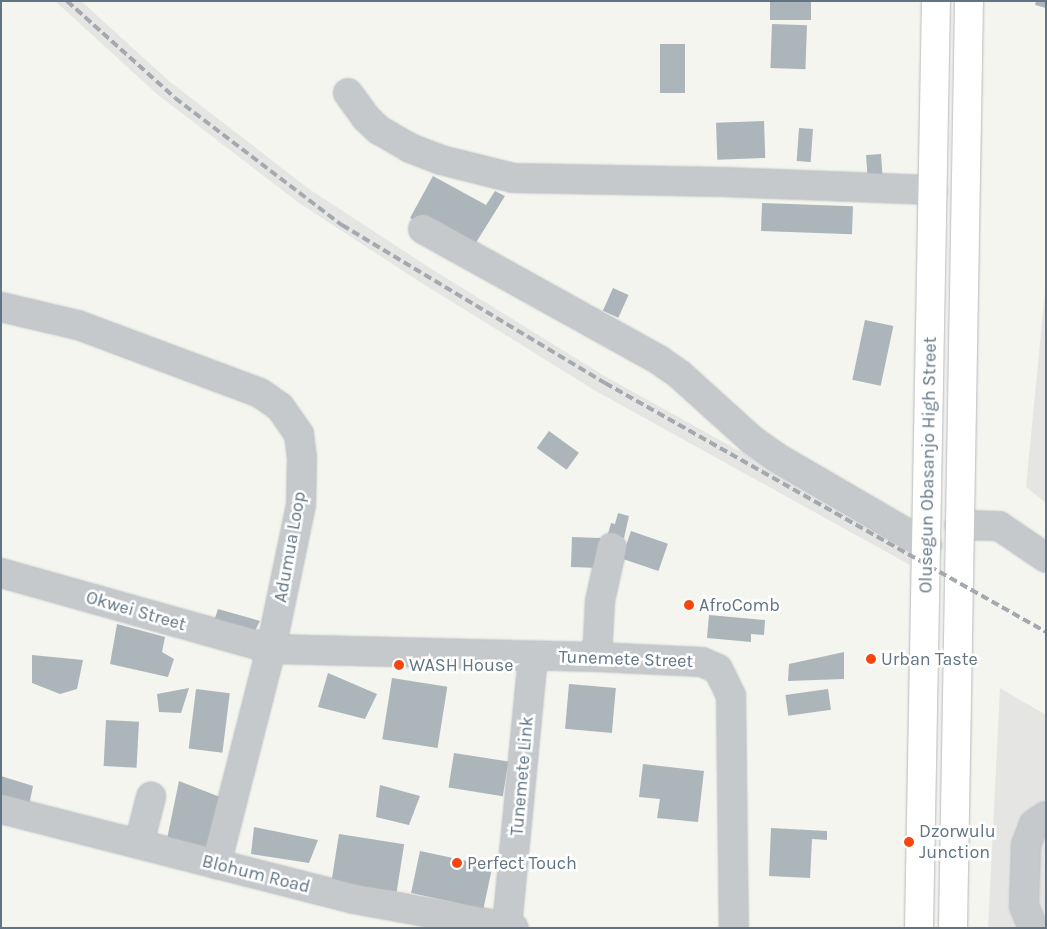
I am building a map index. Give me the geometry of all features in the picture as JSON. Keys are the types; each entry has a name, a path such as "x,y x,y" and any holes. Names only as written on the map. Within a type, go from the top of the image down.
{"main road":[{"name":"Olusegun Obasanjo High Street","path":"918,927 927,545 936,1"},
{"name":"Olusegun Obasanjo High Street","path":"953,928 969,1"}],"street":[{"path":"348,93 366,118 379,130 410,148 441,160 513,178 734,182 933,190"},
{"path":"423,229 658,360 679,374 752,440 927,545"},
{"name":"Adumua Loop","path":"1,307 78,325 260,393 280,407 299,434 302,458 302,505 271,649 216,864"},
{"path":"959,525 999,526 1046,558"},
{"path":"597,657 600,601 612,547"},
{"name":"Okwei Street","path":"1,573 271,649"},
{"name":"Tunemete Street","path":"271,649 597,657 702,662 718,669 731,696 734,928"},
{"name":"Tunemete Link","path":"510,927 533,656"},
{"path":"139,844 152,797"},
{"name":"Blohum Road","path":"1,809 354,899 510,927"},
{"path":"1033,928 1024,906 1026,845 1034,824 1046,816"}],"shaded area":[{"path":"55,1 81,1 169,81 309,189 430,268 603,375 910,546 910,565 594,390 420,282 299,203 158,95"},
{"path":"1046,281 1046,503 1026,487"},
{"path":"1000,688 1046,715 1046,928 988,928"}],"building":[{"path":"770,1 811,1 811,20 770,20"},
{"path":"1036,1 1046,1 1046,8 1035,5"},
{"path":"772,24 807,25 805,69 770,68"},
{"path":"660,44 685,44 685,93 660,93"},
{"path":"764,121 765,158 717,160 716,123"},
{"path":"799,128 813,129 811,162 797,161"},
{"path":"881,154 883,186 868,187 866,155"},
{"path":"433,176 486,205 495,191 505,196 472,249 410,218"},
{"path":"762,203 853,206 852,234 761,231"},
{"path":"613,288 629,295 618,318 603,311"},
{"path":"865,320 893,326 881,386 852,380"},
{"path":"549,431 579,453 567,470 537,448"},
{"path":"618,513 629,516 624,538 608,534 611,523 615,524"},
{"path":"631,531 668,544 658,571 622,558"},
{"path":"572,537 600,538 599,568 571,567"},
{"path":"218,609 260,621 250,640 211,630"},
{"path":"709,615 765,620 764,635 751,634 751,642 707,638"},
{"path":"117,624 165,637 162,652 174,659 168,677 110,664"},
{"path":"844,652 844,679 788,681 789,664"},
{"path":"32,655 83,660 77,689 60,694 32,683"},
{"path":"328,673 377,694 365,719 318,707"},
{"path":"392,678 447,687 438,748 382,739"},
{"path":"569,684 616,688 612,733 565,729"},
{"path":"189,688 181,713 159,712 157,694"},
{"path":"196,689 230,693 222,753 189,749"},
{"path":"828,689 831,710 788,716 785,695"},
{"path":"106,720 139,722 137,768 104,766"},
{"path":"454,753 508,762 503,796 449,788"},
{"path":"643,764 704,771 698,822 657,818 660,799 639,797"},
{"path":"1,776 33,786 28,810 1,801"},
{"path":"179,781 220,797 206,848 167,839"},
{"path":"380,785 420,796 409,825 376,817"},
{"path":"254,827 318,840 309,863 251,854"},
{"path":"771,828 827,831 827,840 812,839 810,878 769,876"},
{"path":"339,834 404,844 397,892 331,881"},
{"path":"420,851 492,866 483,908 411,893"}],"railway":[{"path":"67,1 175,98 342,225 605,383 1046,632"}],"place":[{"name":"AfroComb","path":"689,605"},
{"name":"Urban Taste","path":"871,659"},
{"name":"WASH House","path":"399,665"},
{"name":"Dzorwulu Junction","path":"909,842"},
{"name":"Perfect Touch","path":"457,863"}]}
